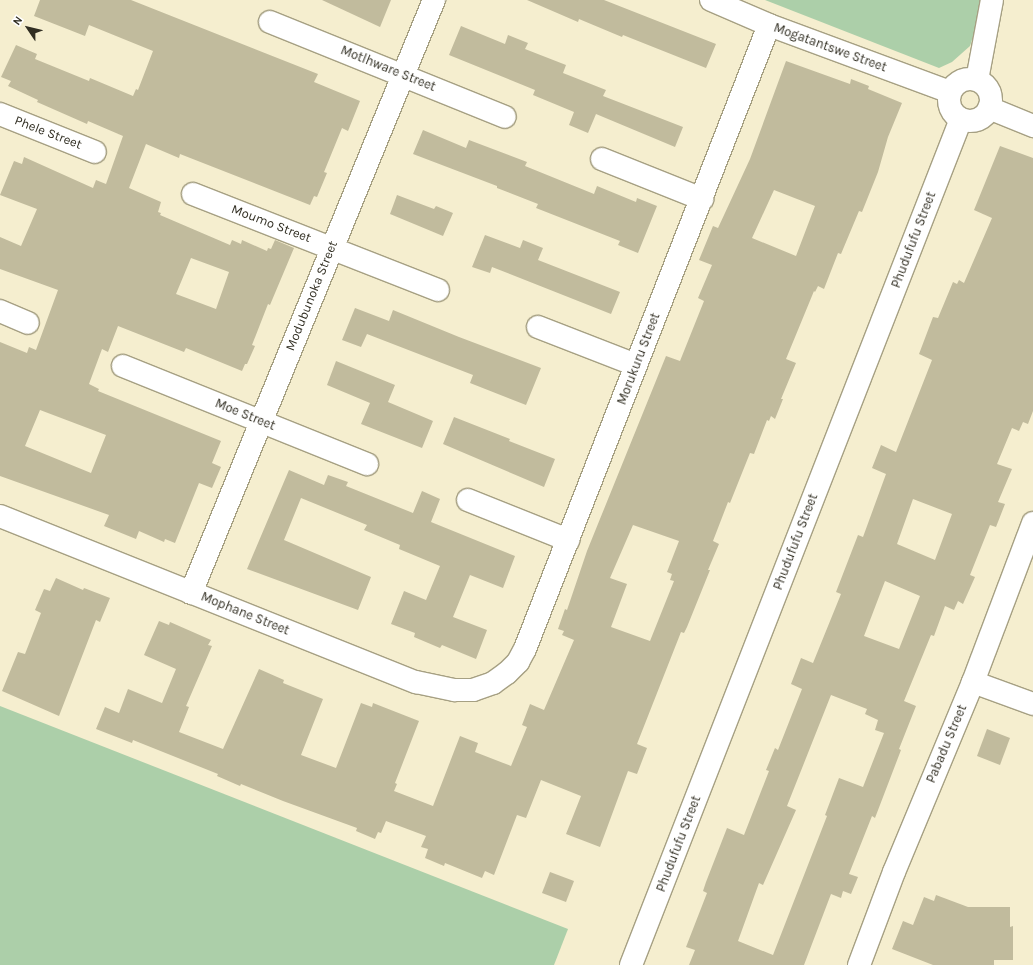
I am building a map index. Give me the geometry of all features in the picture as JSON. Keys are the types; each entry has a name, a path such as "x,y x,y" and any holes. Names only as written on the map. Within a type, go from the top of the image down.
{"street":[{"name":"Modubunoka Street","path":"191,593 434,0"},
{"name":"Mogatantswe Street","path":"711,0 770,25 950,92"},
{"path":"977,80 992,0"},
{"name":"Motlhware Street","path":"270,22 505,117"},
{"name":"Morukuru Street","path":"493,683 507,673 518,662 525,649 770,25"},
{"path":"963,80 977,80 987,88 991,101 986,114 974,121 961,119 955,115 948,102 950,92 956,83 963,80"},
{"path":"989,108 1033,126"},
{"name":"Phele Street","path":"0,114 96,152"},
{"name":"Phudufufu Street","path":"632,965 961,119"},
{"path":"602,159 702,199"},
{"name":"Moumo Street","path":"193,194 332,247 438,290"},
{"path":"0,311 28,323"},
{"path":"538,327 636,365"},
{"name":"Moe Street","path":"123,366 367,464"},
{"path":"468,500 568,540"},
{"name":"Mophane Street","path":"0,516 416,682 454,690 473,690 493,683"},
{"name":"Pabadu Street","path":"859,965 894,872 973,682 1033,523"},
{"path":"973,682 1033,704"}],"green space":[{"path":"765,0 984,0 984,3 970,46 952,62 939,68"},
{"path":"0,706 568,929 554,965 0,965"}],"building":[{"path":"40,0 131,0 318,74 314,82 360,101 348,131 342,128 324,172 327,173 317,197 314,196 310,205 180,154 179,158 146,144 129,188 161,202 158,212 161,213 160,215 230,245 232,240 241,244 242,240 267,251 268,248 271,249 275,240 294,248 270,305 268,304 252,345 255,346 247,364 245,364 242,371 186,348 184,352 118,326 108,352 102,349 89,384 99,389 98,391 221,441 212,463 221,467 212,488 199,483 175,543 165,539 164,542 139,531 136,539 104,526 109,515 0,476 0,342 27,353 29,347 36,350 58,290 0,269 0,237 21,246 37,209 0,195 14,161 22,164 24,157 93,188 96,180 106,184 123,136 88,121 87,124 37,102 38,100 8,86 11,81 1,77 16,45 37,54 35,59 89,81 90,78 133,96 136,89 138,90 153,51 89,25 85,36 34,16","holes":["191,258 229,272 216,309 176,294","40,410 106,435 91,473 25,446"]},
{"path":"322,0 391,0 380,27"},
{"path":"527,0 604,0 716,44 706,68 623,35 622,37 579,19 578,22"},
{"path":"461,26 505,44 508,35 528,43 525,49 566,65 563,73 606,90 603,96 683,127 675,147 596,114 588,133 569,125 574,112 533,95 535,90 449,55"},
{"path":"786,61 850,84 851,79 869,86 868,89 902,103 888,137 878,172 862,212 859,211 841,254 838,253 824,289 818,286 815,292 814,291 786,359 796,363 781,399 783,399 775,419 771,416 769,421 767,420 754,454 750,453 730,503 728,502 713,541 719,544 708,570 710,570 687,627 684,633 681,632 637,744 647,748 637,774 628,771 600,847 566,834 581,796 541,780 526,818 517,815 494,875 485,871 482,878 445,863 444,866 425,858 428,849 421,847 426,836 386,821 381,833 378,832 375,839 356,831 357,828 241,784 240,786 217,776 218,774 133,740 132,743 96,729 105,707 119,713 128,689 162,703 176,669 144,655 159,621 169,625 170,622 211,640 208,645 212,646 186,706 189,707 179,732 223,749 259,669 284,680 283,683 323,699 301,755 336,768 361,703 372,707 373,703 419,721 395,783 397,784 394,791 433,806 460,736 478,743 475,752 511,766 527,727 522,725 530,704 544,710 574,640 562,635 564,631 558,629 565,609 567,610 587,551 666,356 680,361 704,301 698,298 712,265 699,260 713,226 718,228 750,159","holes":["774,190 815,206 796,256 752,238","633,525 679,541 667,572 672,574 670,580 674,581 650,641 611,627 627,584 610,578"]},
{"path":"423,130 466,148 469,140 527,162 525,166 594,194 597,186 636,202 637,198 657,206 638,253 618,245 620,241 536,208 538,204 497,188 497,186 413,154"},
{"path":"1000,146 1033,158 1033,411 1028,424 1023,422 1019,431 1012,428 997,464 1012,469 998,502 1005,504 996,527 990,525 970,575 975,577 963,604 958,601 954,610 945,606 934,636 931,635 904,701 916,706 899,749 901,750 875,818 872,816 849,874 858,877 851,894 843,891 841,898 831,894 804,965 689,965 695,950 686,947 707,893 703,891 706,882 727,828 744,835 769,771 766,770 775,748 778,750 802,689 791,684 801,658 813,663 841,594 836,592 858,535 863,537 886,474 872,468 881,445 896,452 932,360 919,354 933,317 938,318 953,282 957,284 959,280 964,283 992,218 974,210","holes":["913,499 952,514 935,560 897,544","885,581 920,596 899,649 864,636","831,695 867,709 865,714 878,720 875,730 884,733 863,787 839,778 825,815 827,816 773,955 738,941 759,883 763,885 796,810 787,806"]},
{"path":"397,195 434,209 436,206 453,213 443,236 390,214"},
{"path":"485,235 520,248 523,240 543,248 538,260 620,292 611,314 492,267 490,273 472,267"},
{"path":"355,308 389,321 393,310 541,368 526,405 470,383 473,375 367,334 361,347 342,340"},
{"path":"336,361 395,385 388,402 433,421 422,448 361,424 370,403 327,385"},
{"path":"454,417 555,459 544,487 443,444"},
{"path":"289,470 324,485 328,475 348,482 346,486 413,513 422,491 440,499 431,522 515,556 503,588 470,575 453,617 487,630 476,659 442,645 440,648 414,637 415,633 391,624 404,591 426,600 440,566 399,549 400,545 364,530 367,525 301,498 284,540 371,577 358,610 247,569"},
{"path":"56,578 83,590 84,588 110,598 100,622 96,620 59,716 2,691 18,652 25,654 41,613 35,610 44,589 50,591"},
{"path":"987,729 1010,738 1000,765 977,756"},
{"path":"550,872 574,881 566,902 542,893"},
{"path":"936,895 968,907 1010,907 1010,927 1013,926 1013,960 994,960 994,965 933,965 892,949 903,921 913,925 924,897 934,901"}]}
